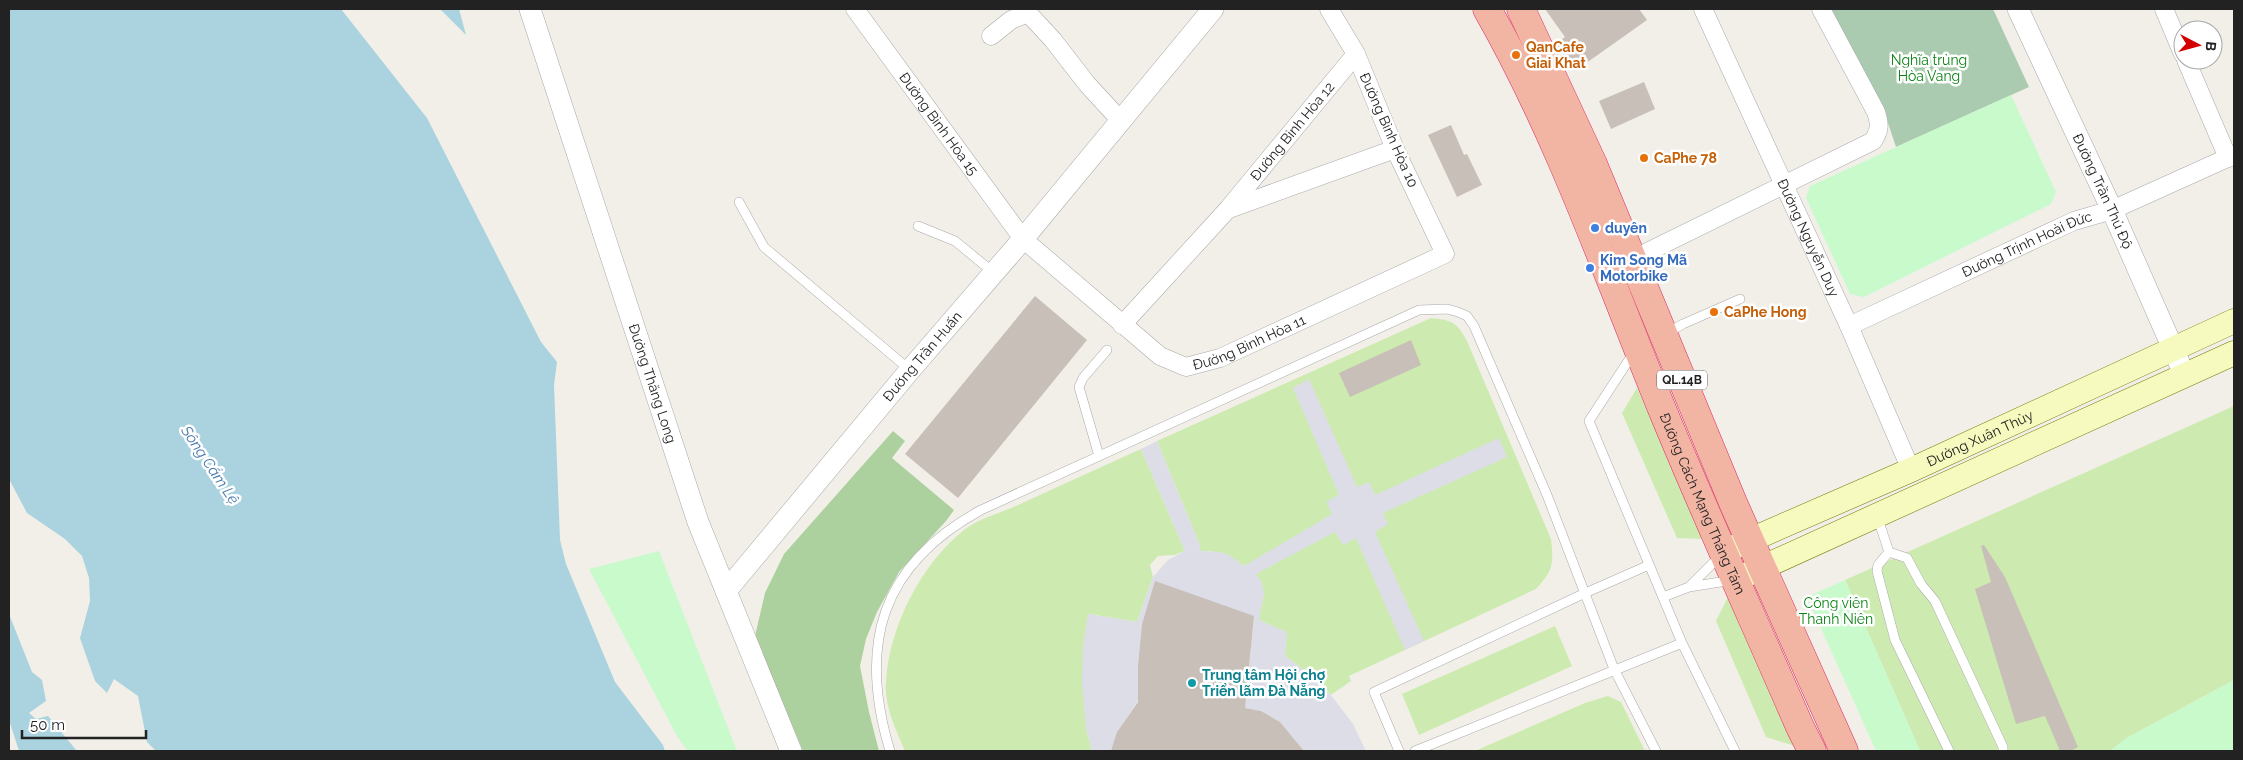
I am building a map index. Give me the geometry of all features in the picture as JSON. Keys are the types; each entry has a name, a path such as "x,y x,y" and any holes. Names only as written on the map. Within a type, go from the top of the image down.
{"highway":[{"name":"Đường Cách Mạng Tháng Tám","path":"1487,9 1504,38 1567,172 1637,348 1735,580 1812,751"},
{"name":"Đường Cách Mạng Tháng Tám","path":"1521,9 1589,155 1631,260 1761,568 1844,751"}],"main road":[{"name":"Đường Xuân Thủy","path":"1724,552 1911,470 2234,321"},
{"name":"Đường Xuân Thủy","path":"1735,580 2234,353"}],"street":[{"name":"Đường Thăng Long","path":"530,9 698,522 790,751"},
{"name":"Đường Bình Hòa 15","path":"855,9 1023,239"},
{"name":"Đường Trần Huấn","path":"726,591 910,370 1023,239 1213,9"},
{"name":"Đường Bình Hòa 10","path":"1329,9 1356,54 1395,149 1445,254"},
{"name":"Đường Nguyễn Duy","path":"1703,9 1849,326 1911,470"},
{"path":"1631,260 1784,184 1863,148 1873,141 1878,132 1879,122 1876,112 1821,9"},
{"name":"Đường Trần Thủ Độ","path":"2018,9 2112,210 2185,376"},
{"path":"2164,9 2173,30"},
{"path":"991,36 1011,20 1028,10 1086,84 1121,121"},
{"name":"Đường Bình Hòa 12","path":"1122,325 1228,209 1356,54"},
{"path":"2191,70 2231,156"},
{"name":"Đường Bình Hòa 12","path":"1228,209 1395,149"},
{"name":"Đường Trịnh Hoài Đức","path":"1849,326 2074,221 2112,210 2231,156"},
{"name":"Đường Bình Hòa 11","path":"1023,239 1160,356 1186,366 1220,358 1445,254"}],"lane":[{"path":"739,202 764,247 910,370"},
{"path":"918,226 955,241 994,273"},
{"path":"1663,336 1683,324 1740,299"},
{"path":"890,751 878,706 875,673 877,648 882,620 911,566 926,548 967,517 1099,456 1419,310 1447,309 1467,316 1482,341 1546,495 1583,594 1614,669 1656,751"},
{"path":"1637,348 1589,421 1682,643 1735,751"},
{"path":"1099,456 1079,387 1083,378 1107,350"},
{"path":"1876,516 1889,552"},
{"path":"1689,587 1724,552"},
{"path":"1889,552 1878,565 1876,571 1895,640 1949,751"},
{"path":"1889,552 1907,558 1921,584 1934,601 2003,746 2003,751"},
{"path":"1399,751 1374,692 1649,565"},
{"path":"1663,597 1689,587 1735,580"},
{"path":"1415,751 1682,643"}],"green space":[{"name":"Nghĩa trủng Hòa Vang","path":"1831,9 1993,9 2029,87 1896,147 1883,108"},
{"path":"2011,95 2056,192 2051,204 1864,297 1850,294 1806,198 1810,186"},
{"path":"1431,318 1453,323 1467,341 1551,539 1551,567 1546,577 1536,589 1349,676 1351,681 1331,695 1311,675 1285,656 1286,632 1259,620 1247,564 1244,566 1218,552 1200,551 1200,546 1157,441"},
{"path":"1637,388 1704,539 1677,538 1622,413"},
{"path":"2234,406 2234,680 2125,739 2110,751 1920,751 1845,580"},
{"path":"893,431 905,441 892,458 954,510 899,572 877,612 866,639 860,666 879,751 803,751 755,636 765,593 784,554"},
{"path":"1141,449 1185,551 1175,555 1158,556 1150,565 1153,577 1137,622 1089,614 1086,728 1092,751 905,751 891,718 887,700 888,661 893,640 910,598 934,560 964,530 989,516 1016,506"},
{"path":"659,551 737,751 688,751 678,738 589,569"},
{"name":"Công viên Thanh Niên","path":"1845,580 1920,751 1876,751 1807,597"},
{"path":"1728,597 1798,747 1766,737 1716,621"},
{"path":"1555,626 1572,666 1419,735 1402,694"},
{"path":"2234,680 2234,751 2110,751 2125,739"},
{"path":"1608,696 1621,702 1645,751 1475,751 1585,703"}],"shaded area":[{"path":"1309,379 1357,487 1369,482 1375,495 1499,438 1507,457 1383,513 1388,524 1375,532 1424,641 1405,650 1356,538 1343,545 1335,532 1256,574 1262,583 1264,594 1259,620 1287,632 1285,656 1311,675 1331,695 1353,724 1366,751 1304,751 1280,722 1261,711 1245,708 1254,617 1155,582 1142,624 1138,665 1138,701 1117,732 1113,751 1092,751 1086,728 1082,683 1083,646 1088,614 1137,622 1153,577 1168,560 1185,551 1141,449 1157,441 1200,546 1200,551 1220,552 1229,555 1244,566 1332,514 1326,502 1339,495 1293,388"}],"water":[{"name":"Sông Cẩm Lệ","path":"9,9 341,9 427,118 541,342 557,362 554,385 560,540 566,564 615,682 663,745 665,751 156,751 147,742 138,696 114,679 107,693 95,681 80,638 90,601 89,578 82,556 65,539 27,513 9,479"},
{"path":"440,9 459,9 466,35"},
{"path":"9,614 32,672 42,680 46,701 29,713 36,719 48,716 77,751 19,751 9,720"}],"building":[{"path":"1545,9 1639,9 1647,20 1575,71 1556,44 1565,37"},
{"path":"1644,82 1655,109 1611,129 1599,101"},
{"path":"1451,125 1464,155 1467,154 1482,185 1457,197 1428,135"},
{"path":"1035,296 1087,340 958,498 905,454"},
{"path":"1411,340 1421,365 1350,397 1339,373"},
{"path":"1984,545 2005,577 2078,747 2070,751 2060,751 2045,716 2016,724 1975,589 1991,582 1981,546"},
{"name":"Trung tâm Hội chợ Triển lãm Đà Nẵng","path":"1155,581 1254,616 1245,708 1261,711 1280,722 1304,751 1111,751 1117,732 1138,702 1138,665 1142,624"}],"place":[{"name":"QanCafe Giai Khat","path":"1516,55"},
{"name":"CaPhe 78","path":"1644,158"},
{"name":"duyên","path":"1595,228"},
{"name":"Kim Song Mã Motorbike","path":"1590,268"},
{"name":"CaPhe Hong","path":"1714,312"},
{"name":"Trung tâm Hội chợ Triển lãm Đà Nẵng","path":"1192,683"}]}
